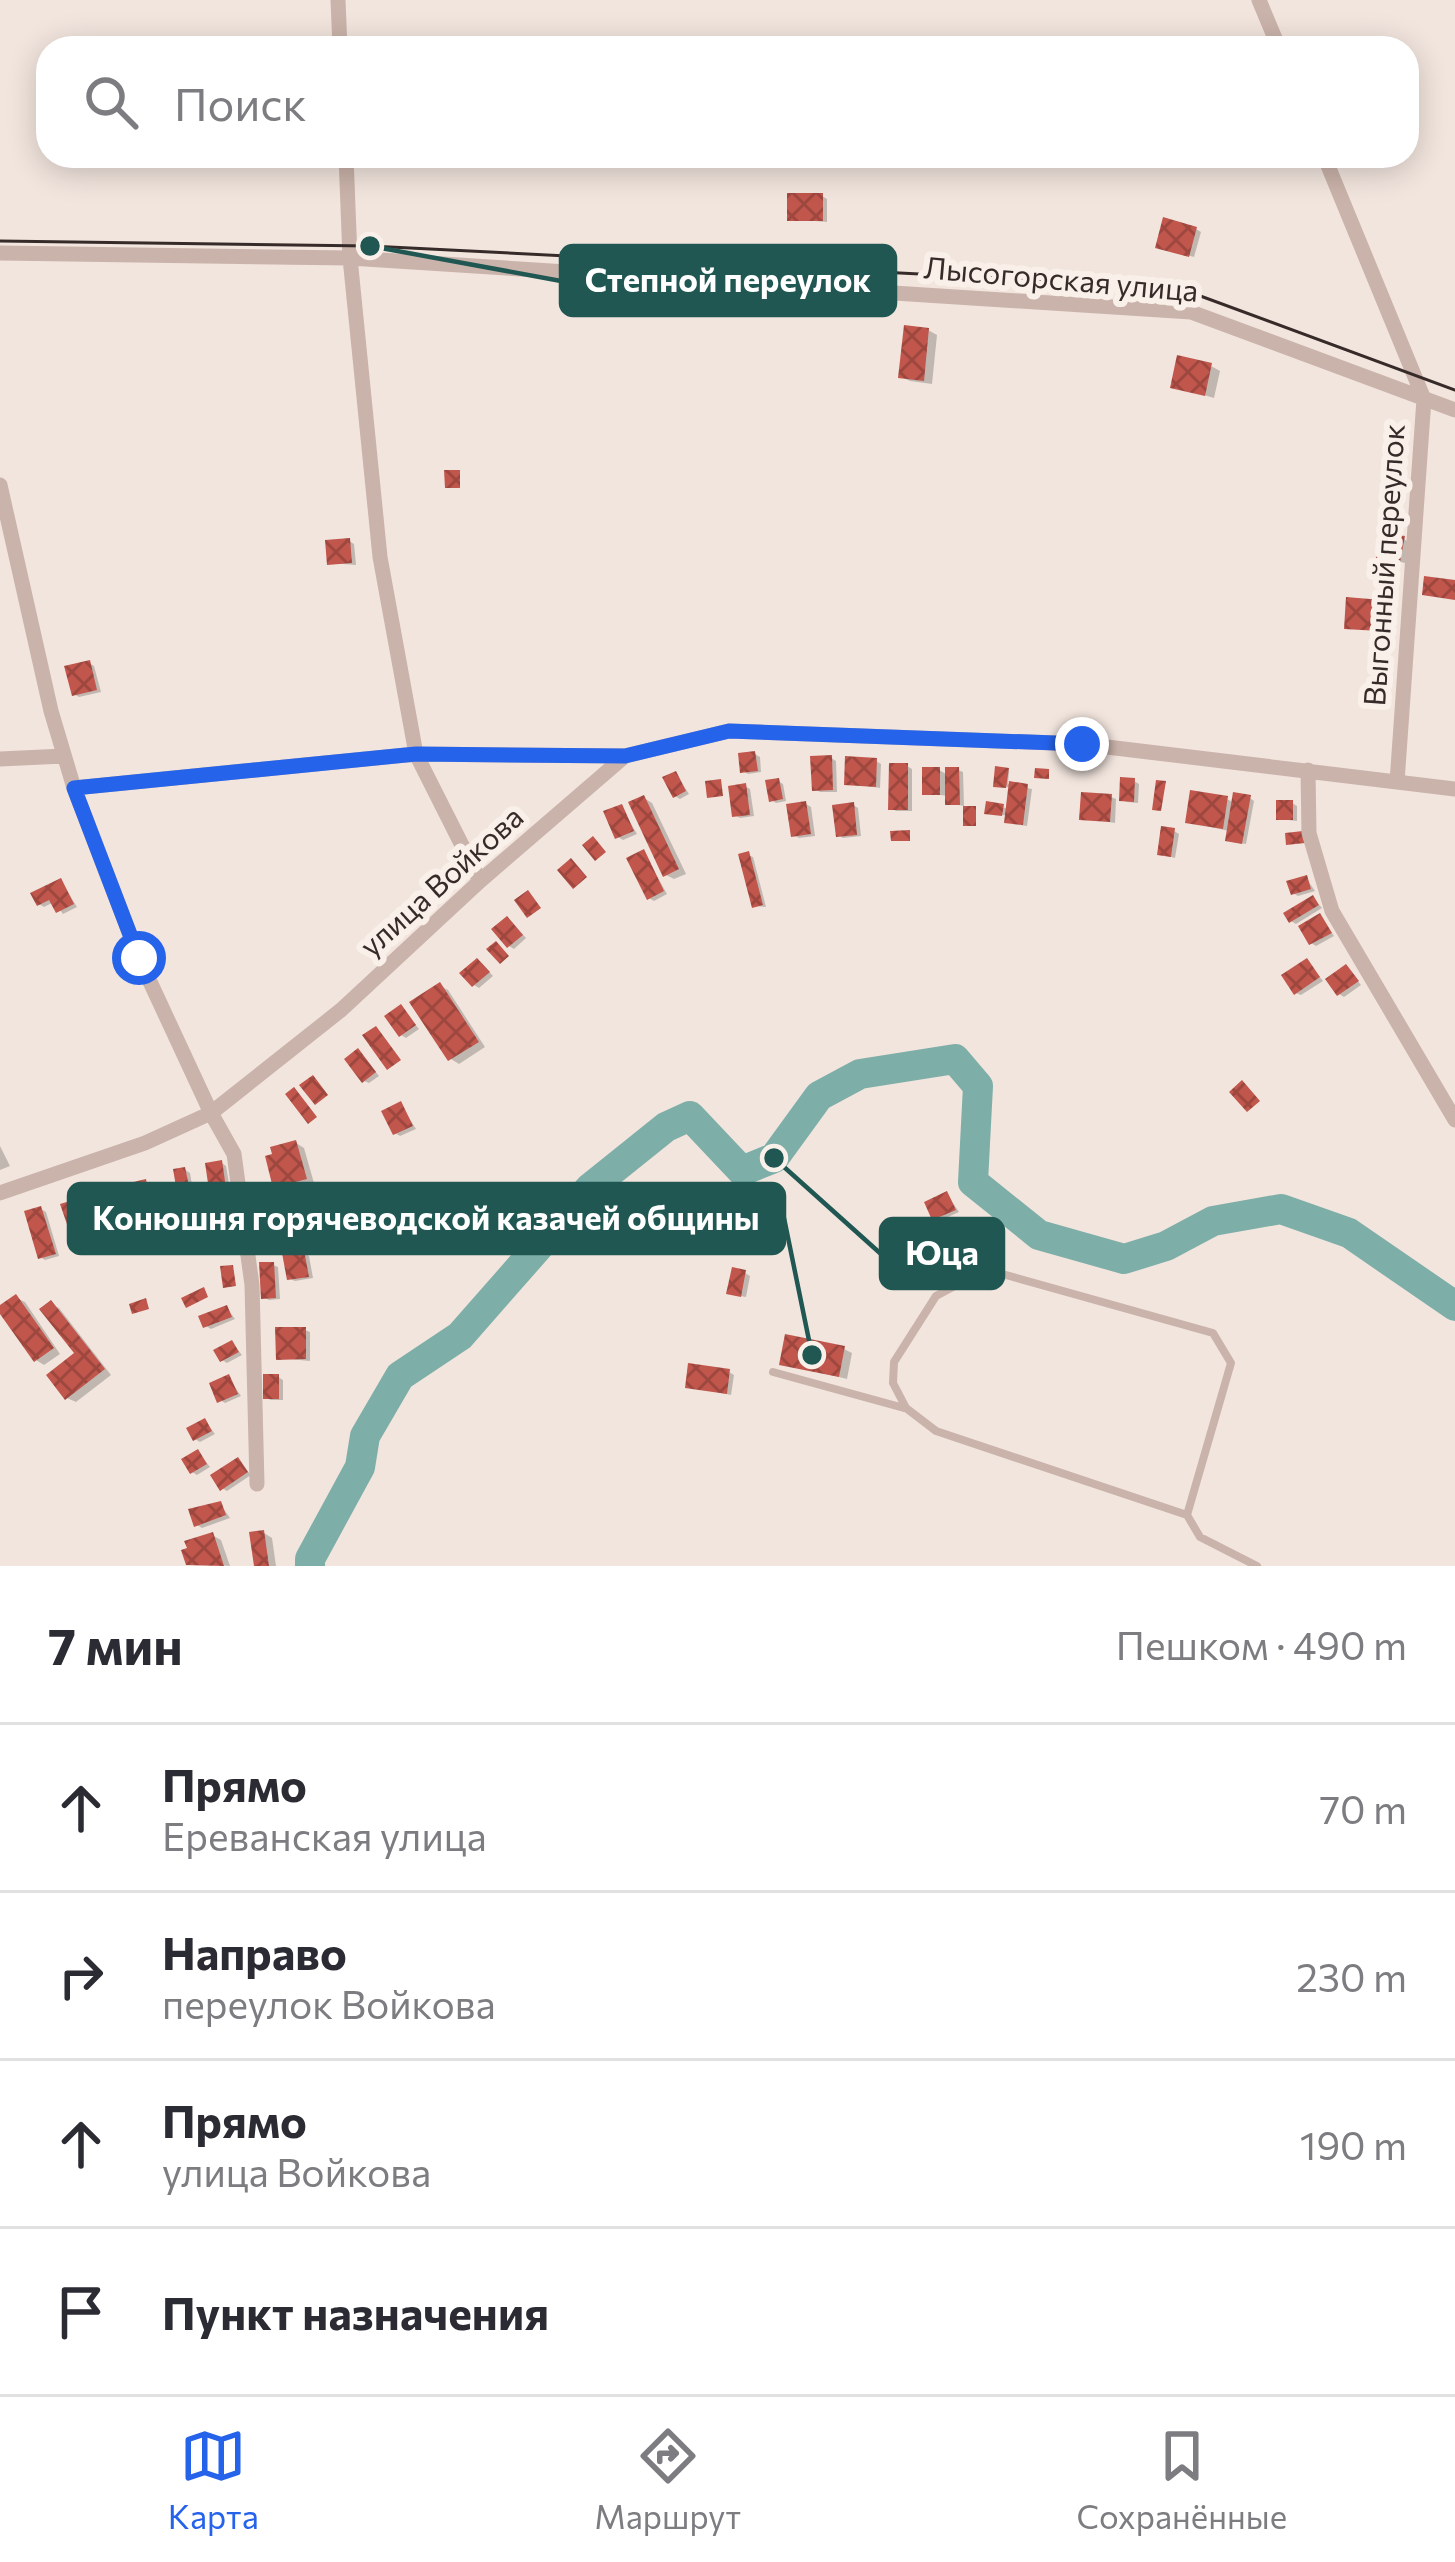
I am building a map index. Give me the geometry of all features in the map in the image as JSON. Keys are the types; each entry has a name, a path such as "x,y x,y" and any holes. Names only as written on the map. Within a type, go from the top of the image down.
{"street":[{"path":"338,0 340,36"},
{"path":"1259,0 1274,36"},
{"path":"346,168 350,258 380,557 416,754 480,881"},
{"name":"Выгонный переулок","path":"1329,168 1424,399 1396,782"},
{"name":"Лысогорская улица","path":"0,253 350,258 1190,312 1455,410"},
{"path":"0,485 74,788 139,958 234,1154 252,1285 257,1484"},
{"name":"улица Войкова","path":"0,1193 145,1144 211,1113 341,1010 625,756 729,731 1082,744 1455,789"},
{"path":"74,788 416,754 625,756"},
{"path":"0,759 64,756"},
{"path":"1308,770 1309,833 1331,911 1455,1120"}],"lane":[{"path":"906,1408 893,1383 895,1362 936,1296 964,1281 1006,1275 1213,1333 1231,1364 1187,1515"},
{"path":"773,1372 906,1408 936,1431 1187,1515 1200,1537 1257,1566"}],"building":[{"path":"787,193 823,193 823,221 787,221"},
{"path":"1163,217 1197,227 1189,257 1155,248"},
{"path":"904,325 929,328 924,381 898,378"},
{"path":"1177,355 1212,363 1205,396 1170,388"},
{"path":"444,470 460,470 460,488 445,488"},
{"path":"1380,532 1405,536 1400,562 1376,558"},
{"path":"350,538 352,563 327,565 325,540"},
{"path":"1424,576 1455,580 1455,600 1422,595"},
{"path":"1346,597 1382,600 1380,631 1344,629"},
{"path":"90,660 97,690 72,696 64,666"},
{"path":"755,751 758,771 740,773 738,753"},
{"path":"832,755 833,790 812,791 810,756"},
{"path":"845,756 877,758 876,787 844,785"},
{"path":"889,763 908,763 908,810 888,810"},
{"path":"995,766 1009,768 1006,788 993,787"},
{"path":"922,767 940,767 940,795 922,795"},
{"path":"945,767 959,767 960,805 945,805"},
{"path":"1035,768 1049,769 1049,779 1034,778"},
{"path":"676,771 686,791 673,798 662,777"},
{"path":"1120,777 1135,778 1134,802 1119,801"},
{"path":"779,778 783,799 769,802 765,780"},
{"path":"721,779 723,796 707,798 705,781"},
{"path":"1156,780 1166,781 1161,811 1152,810"},
{"path":"1009,781 1028,784 1023,825 1004,823"},
{"path":"746,783 750,815 732,817 728,786"},
{"path":"1190,790 1228,796 1223,829 1185,823"},
{"path":"1081,792 1112,794 1110,822 1079,820"},
{"path":"1233,792 1251,795 1242,844 1225,841"},
{"path":"644,795 679,869 663,877 628,802"},
{"path":"1276,800 1293,800 1293,820 1276,820"},
{"path":"806,801 811,834 791,837 786,804"},
{"path":"986,801 1004,804 1002,816 984,814"},
{"path":"854,802 857,835 836,837 832,805"},
{"path":"622,804 634,831 615,839 603,811"},
{"path":"963,806 976,806 976,826 963,826"},
{"path":"1161,826 1175,828 1171,857 1157,855"},
{"path":"910,830 910,841 891,841 890,831"},
{"path":"1303,831 1305,843 1286,845 1285,833"},
{"path":"593,836 606,852 595,861 582,845"},
{"path":"644,849 664,891 647,900 626,858"},
{"path":"749,851 763,905 752,908 738,854"},
{"path":"571,858 587,877 573,889 557,870"},
{"path":"1307,875 1311,889 1291,895 1286,881"},
{"path":"61,878 74,904 56,913 49,900 37,906 30,893"},
{"path":"528,890 541,908 527,918 514,900"},
{"path":"1313,895 1319,905 1289,923 1283,913"},
{"path":"1320,913 1332,933 1309,945 1298,926"},
{"path":"507,916 523,935 507,948 491,929"},
{"path":"496,941 509,956 500,964 486,949"},
{"path":"477,958 490,972 472,987 459,973"},
{"path":"1307,958 1320,977 1294,995 1281,975"},
{"path":"1346,964 1359,981 1337,996 1325,979"},
{"path":"440,982 479,1042 448,1061 409,1002"},
{"path":"401,1004 416,1025 399,1037 384,1016"},
{"path":"376,1026 401,1060 387,1070 362,1035"},
{"path":"358,1048 376,1072 362,1083 344,1059"},
{"path":"313,1075 328,1095 315,1105 299,1085"},
{"path":"1242,1080 1260,1101 1247,1112 1229,1092"},
{"path":"294,1087 317,1117 308,1124 285,1094"},
{"path":"401,1101 413,1126 393,1135 381,1111"},
{"path":"296,1140 307,1179 273,1188 265,1156 272,1154 270,1147"},
{"path":"222,1160 226,1188 209,1190 205,1163"},
{"path":"185,1167 191,1196 178,1198 173,1169"},
{"path":"146,1179 150,1200 130,1205 125,1184"},
{"path":"120,1183 125,1207 110,1210 105,1186"},
{"path":"947,1191 956,1210 932,1220 924,1202"},
{"path":"70,1201 79,1230 70,1233 60,1204"},
{"path":"41,1206 56,1254 38,1259 24,1211"},
{"path":"304,1250 309,1277 287,1280 282,1253"},
{"path":"259,1262 274,1262 276,1298 261,1299"},
{"path":"233,1265 236,1286 223,1288 220,1266"},
{"path":"732,1267 746,1270 741,1297 726,1294"},
{"path":"204,1287 208,1297 186,1308 181,1298"},
{"path":"16,1294 54,1348 34,1362 0,1314 0,1305"},
{"path":"146,1298 149,1309 132,1314 129,1304"},
{"path":"51,1300 105,1369 65,1400 46,1375 74,1353 39,1309"},
{"path":"227,1305 232,1317 203,1328 198,1316"},
{"path":"275,1327 306,1327 306,1359 276,1360"},
{"path":"785,1334 845,1346 839,1377 779,1365"},
{"path":"232,1340 239,1352 220,1362 213,1350"},
{"path":"688,1363 730,1369 727,1394 685,1388"},
{"path":"229,1374 238,1394 217,1403 209,1383"},
{"path":"263,1374 279,1374 279,1399 263,1399"},
{"path":"205,1418 212,1431 193,1441 186,1428"},
{"path":"198,1449 207,1464 190,1474 181,1459"},
{"path":"238,1457 248,1472 220,1491 210,1475"},
{"path":"221,1501 226,1515 194,1527 188,1509"},
{"path":"264,1530 269,1566 254,1566 249,1532"},
{"path":"213,1532 224,1566 186,1565 181,1550 187,1548 184,1541"}],"waterway":[{"path":"310,1566 360,1467 365,1436 400,1376 460,1336 590,1188 666,1127 690,1116 742,1171 774,1158 819,1096 860,1074 955,1059 978,1086 973,1182 1039,1235 1124,1259 1166,1246 1213,1221 1281,1209 1349,1233 1455,1306"}],"tram line":[{"path":"0,241 370,246 1176,287 1455,390"}],"place":[{"name":"Степной переулок","path":"370,246"},
{"name":"Юца","path":"774,1158"},
{"name":"Конюшня горячеводской казачей общины","path":"812,1355"}],"route":[{"path":"139,958 74,788 416,754 625,756 729,731 1082,744"}]}
